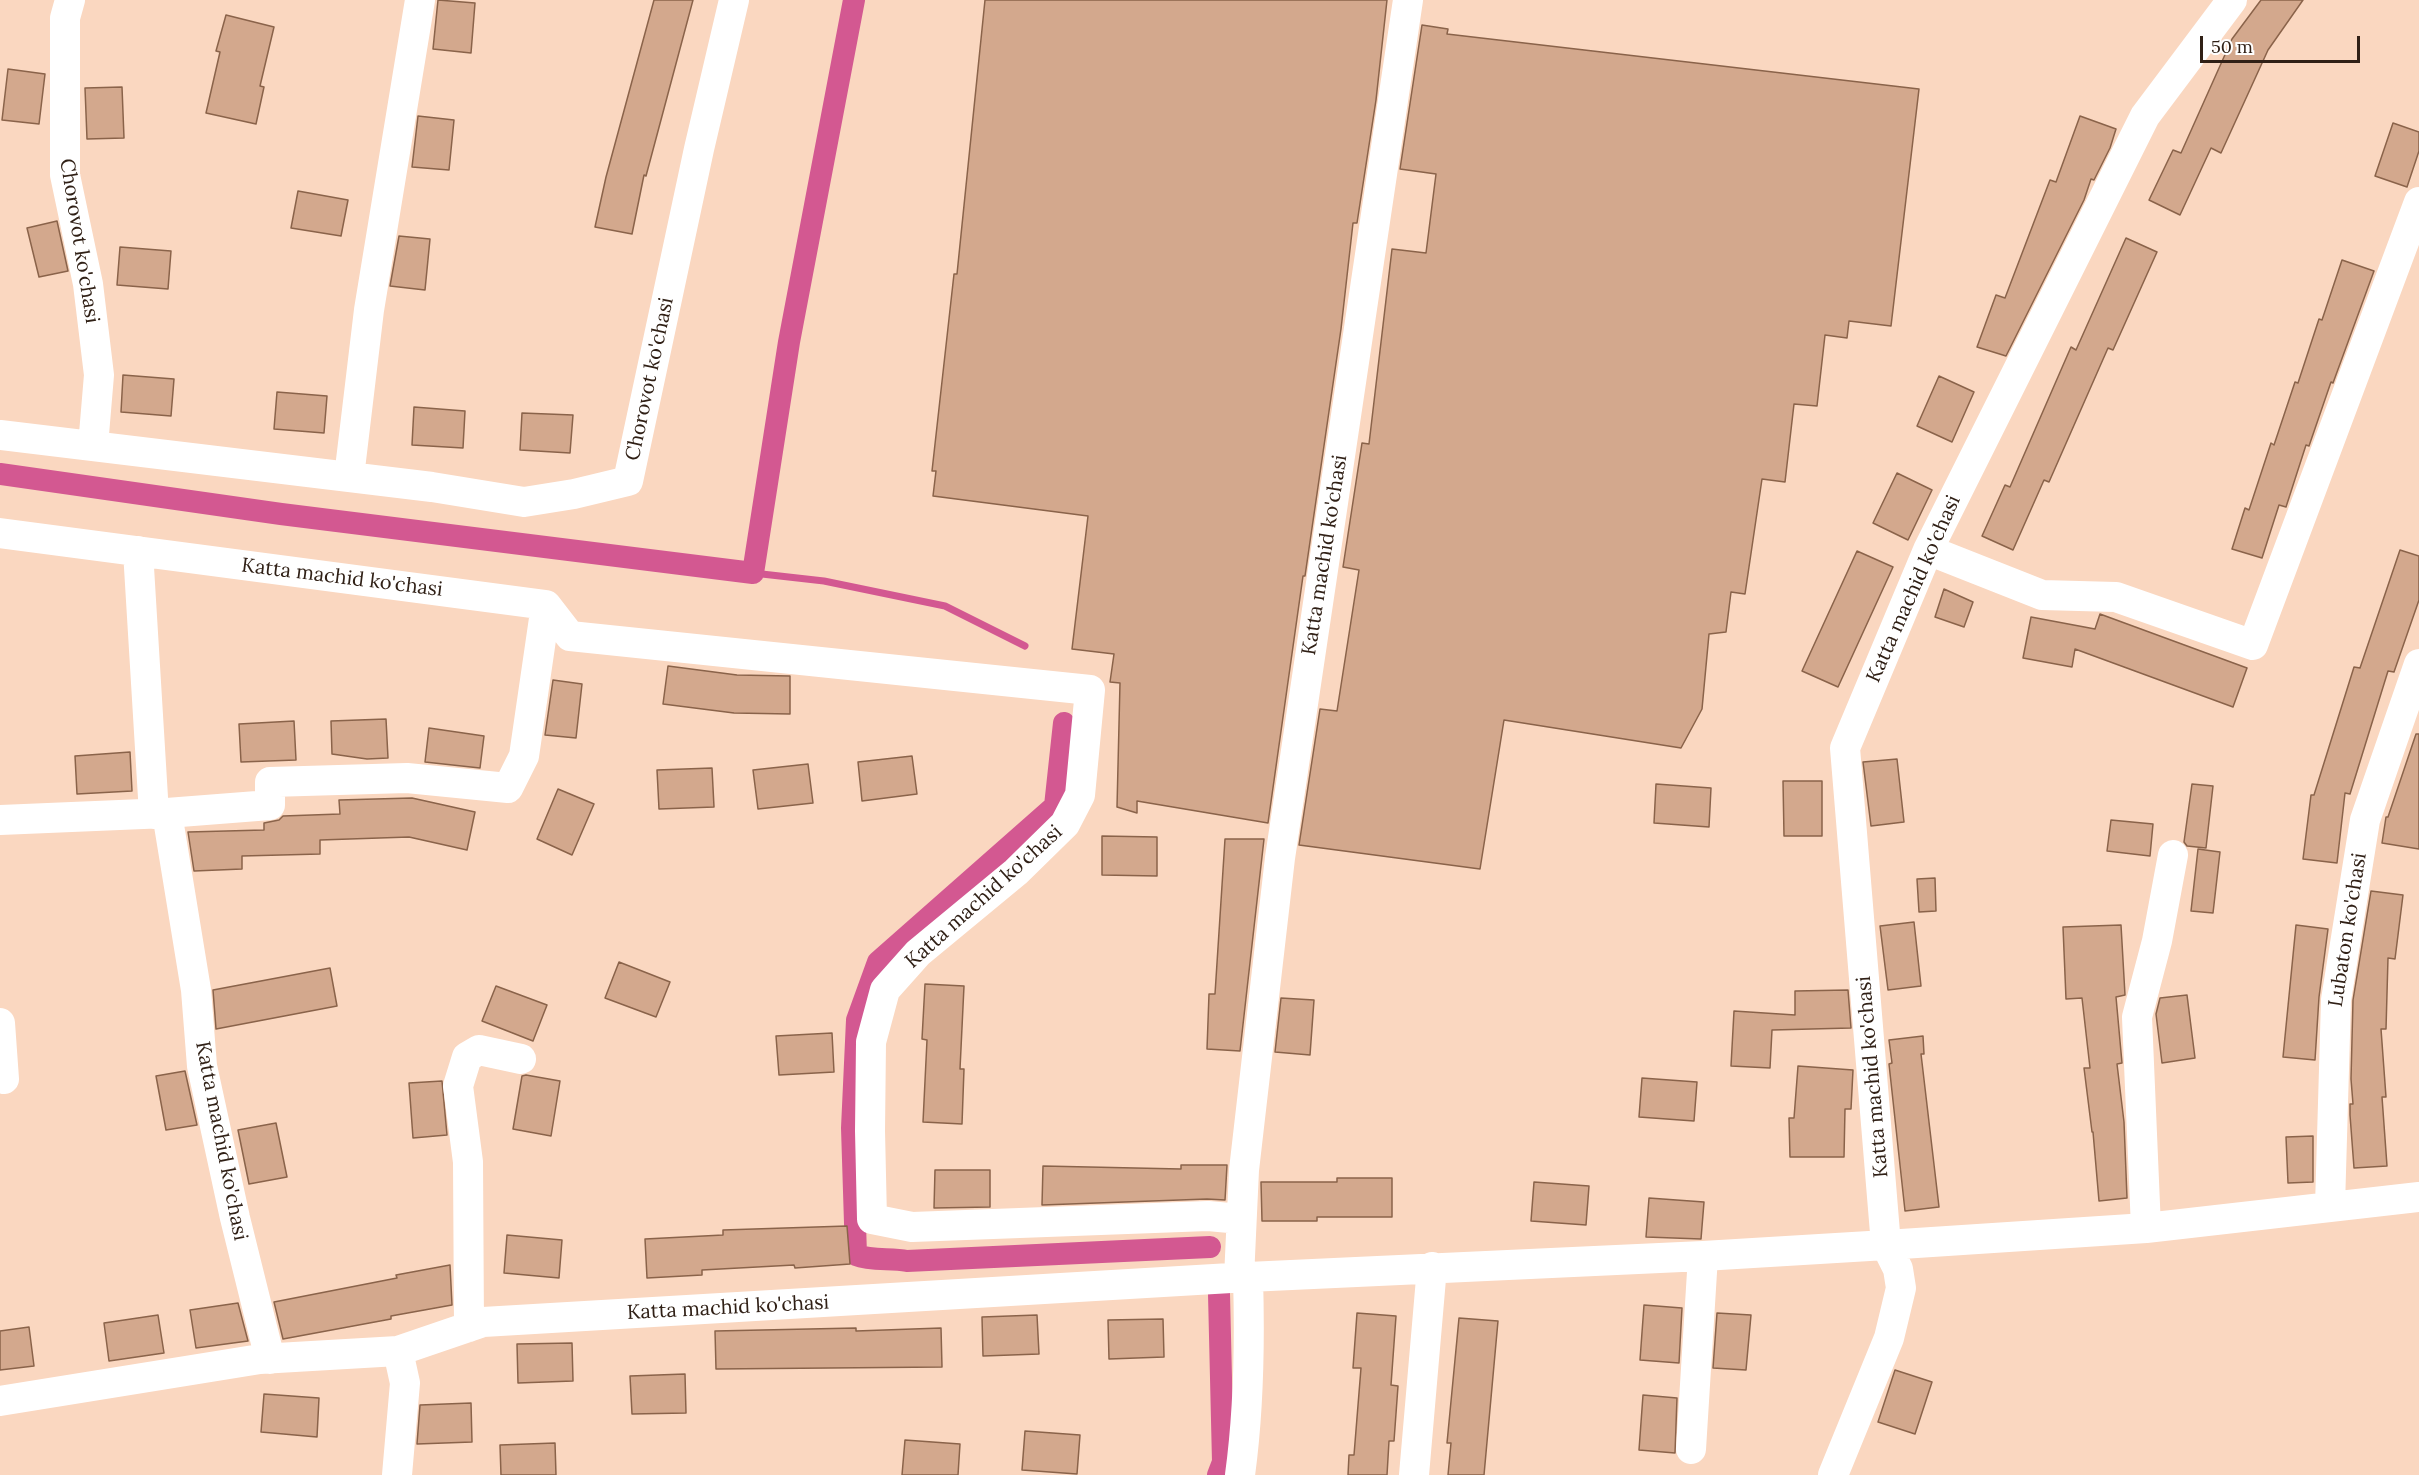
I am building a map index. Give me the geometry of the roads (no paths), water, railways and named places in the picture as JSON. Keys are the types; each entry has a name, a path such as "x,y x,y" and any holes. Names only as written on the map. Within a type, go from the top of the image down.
{"street":[{"name":"Chorovot ko'chasi","path":"70,0 65,18 65,176 88,284 99,375 93,446"},
{"path":"349,477 369,310 420,0"},
{"name":"Chorovot ko'chasi","path":"0,435 349,477 524,502 574,494 628,481 699,149 734,0"},
{"name":"Katta machid ko'chasi","path":"1243,1277 1241,1220 1245,1158 1280,858 1408,0"},
{"name":"Katta machid ko'chasi","path":"1833,1475 1889,1338 1902,1288 1898,1269 1886,1245 1845,748 1928,550 2145,117 2232,0"},
{"path":"1928,550 2042,595 2116,597 2253,645 2419,202"},
{"name":"Katta machid ko'chasi","path":"0,533 546,604 570,636 1090,690 1080,795 1065,824 1016,872 918,953 885,990 871,1042 872,1219 912,1227 1208,1216 1241,1220"},
{"name":"Katta machid ko'chasi","path":"138,551 160,814 196,990 202,1066 234,1218 270,1359"},
{"path":"0,820 160,814 270,805 270,782 407,778 508,788 524,756 546,604"},
{"name":"Lubaton ko'chasi","path":"2330,1206 2336,1000 2339,977 2365,820 2419,664"},
{"path":"2146,1228 2137,1017 2157,941 2173,855"},
{"path":"0,1023 4,1079"},
{"path":"470,1327 467,1271 468,1162 459,1086 467,1057 479,1050 521,1059"},
{"name":"Katta machid ko'chasi","path":"0,1401 270,1359 398,1351 483,1322 1243,1277 1703,1256 1886,1245 2146,1228 2419,1197"},
{"path":"1691,1449 1703,1256"},
{"path":"1414,1475 1432,1267"},
{"path":"1240,1475 1248,1402 1249,1319 1243,1277"},
{"path":"397,1475 405,1383 398,1351"}],"waterway":[{"path":"0,474 281,514 753,573 789,342 854,0"},
{"path":"753,573 824,581 945,606 1025,646"},
{"path":"1064,723 1055,806 878,962 857,1020 852,1128 856,1255 907,1261 1210,1247"},
{"path":"1218,1475 1223,1462 1219,1294"}]}
